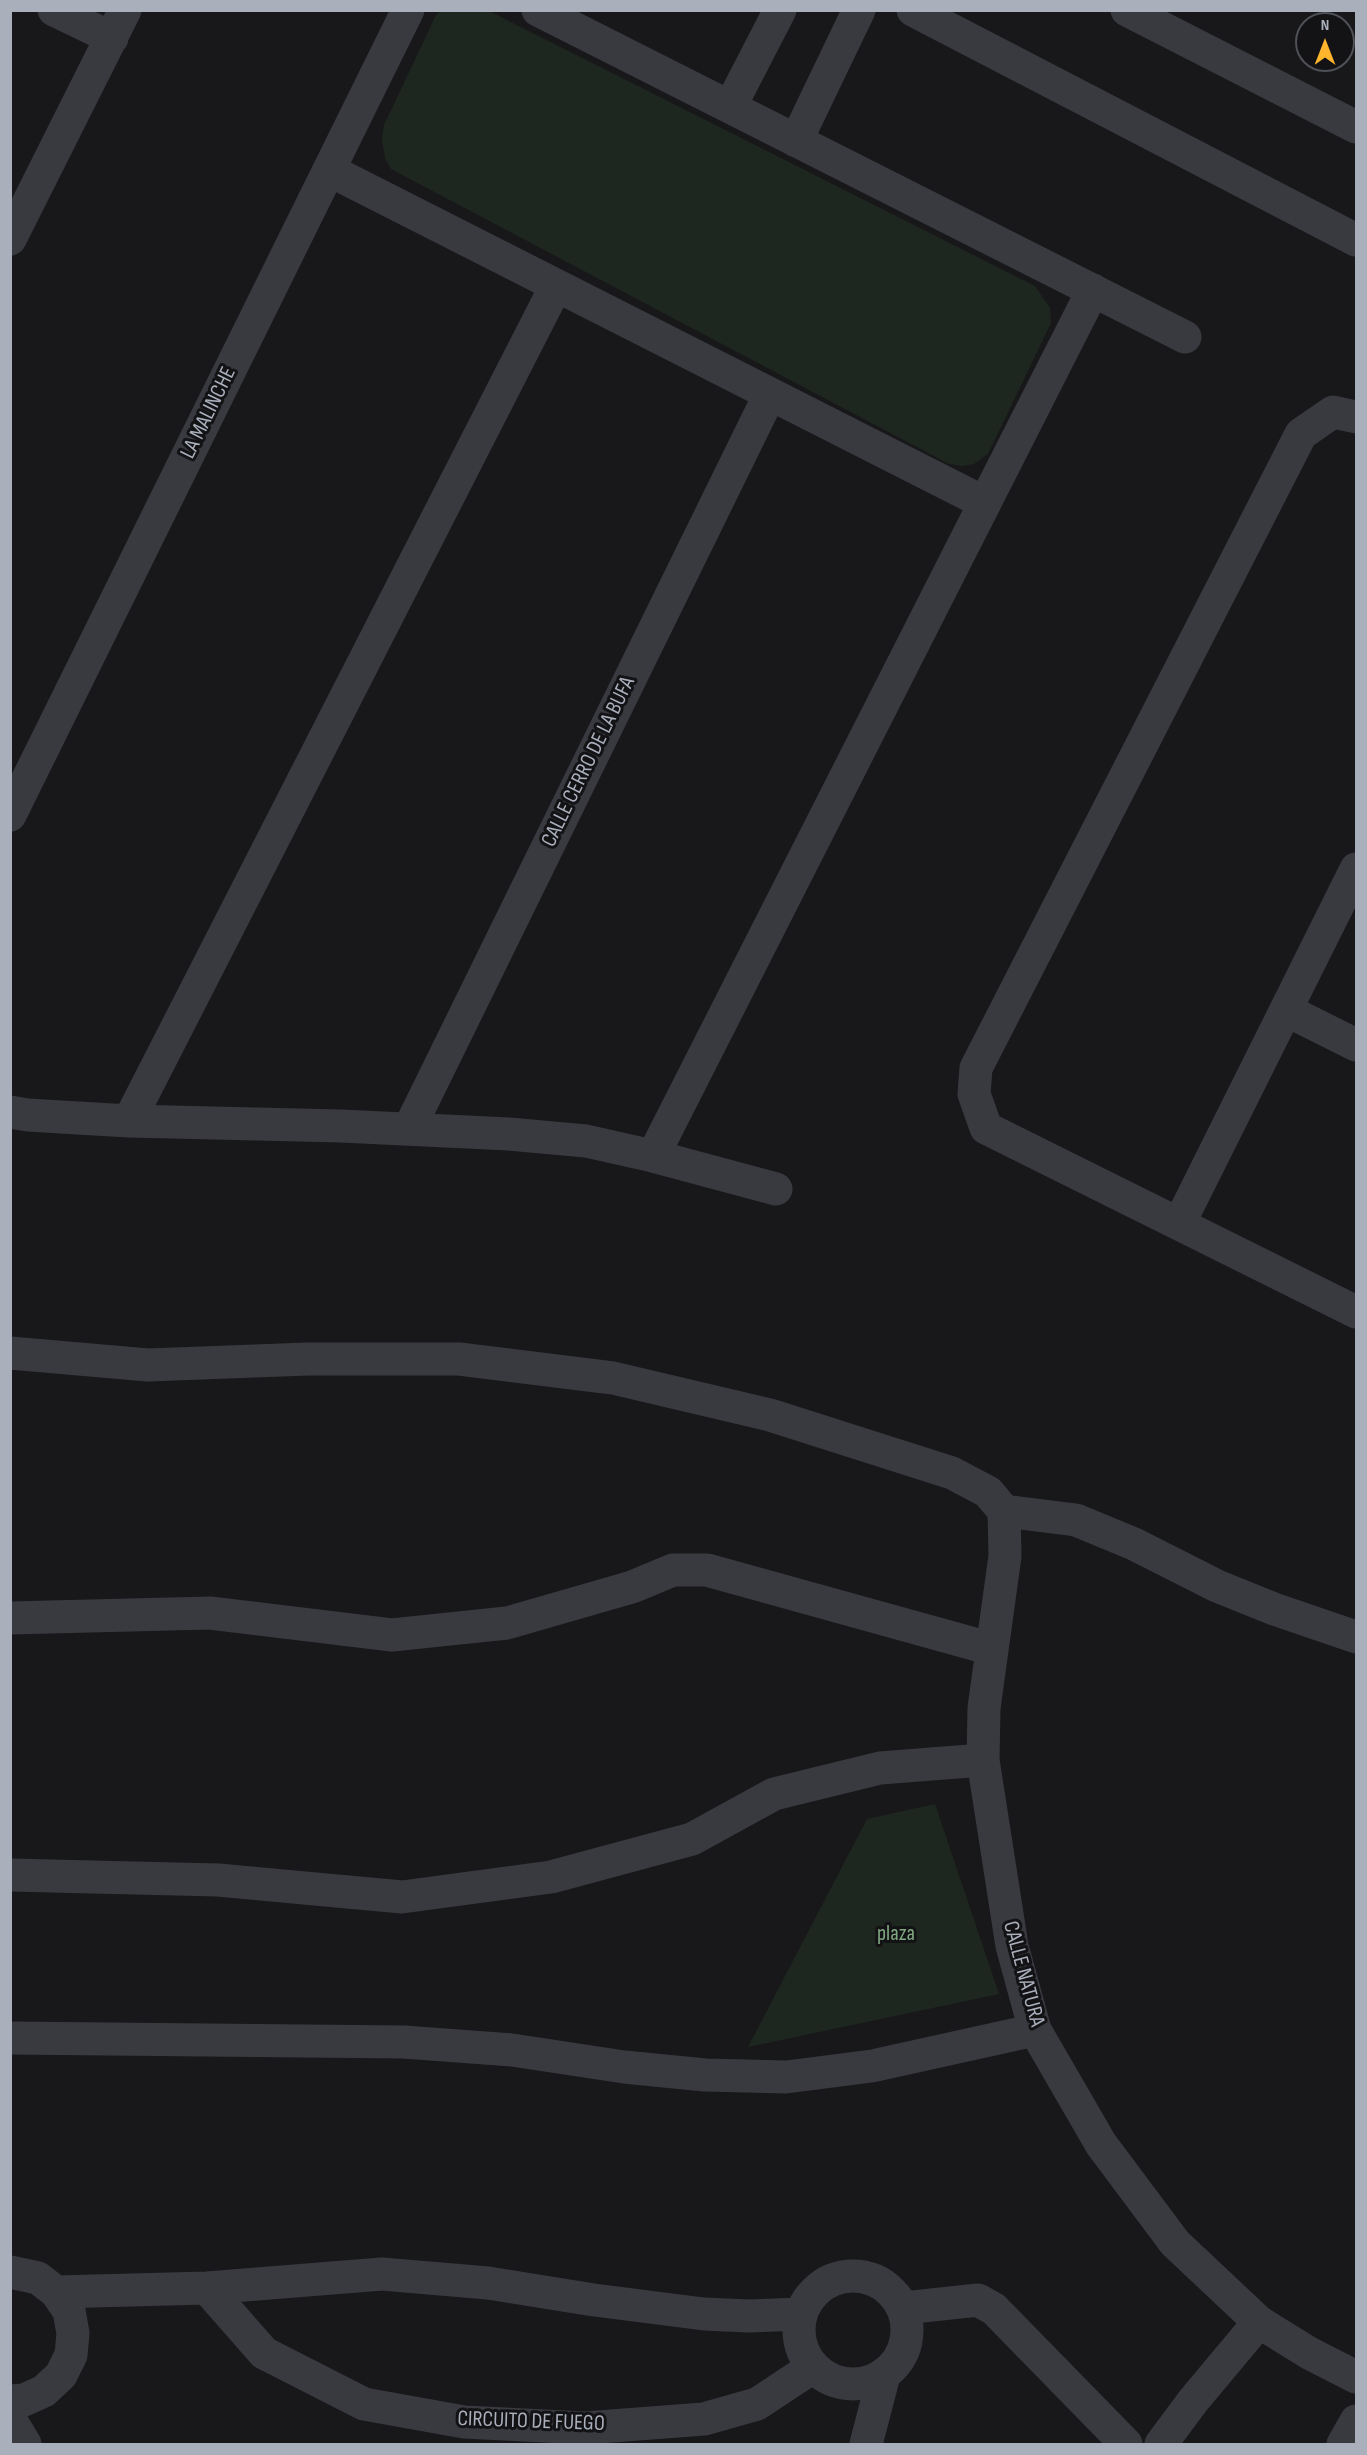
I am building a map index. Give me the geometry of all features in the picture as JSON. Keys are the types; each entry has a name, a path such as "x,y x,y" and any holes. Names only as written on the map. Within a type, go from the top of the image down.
{"street":[{"path":"10,239 118,24 54,10"},
{"name":"LA MALINCHE","path":"10,815 408,10"},
{"path":"538,10 1185,337"},
{"path":"730,107 780,10"},
{"path":"796,141 859,10"},
{"path":"913,10 1356,240"},
{"path":"1127,10 1356,127"},
{"path":"329,170 985,503"},
{"path":"129,1121 556,286"},
{"path":"653,1156 1093,290"},
{"name":"CALLE CERRO DE LA BUFA","path":"409,1129 770,394"},
{"path":"1356,417 1333,412 1301,434 976,1068 974,1094 986,1128 1356,1312"},
{"path":"1179,1224 1356,869"},
{"path":"1286,1010 1356,1045"},
{"path":"10,1112 129,1121 509,1134 586,1142 653,1156 776,1189"},
{"path":"10,1353 148,1365 308,1359 459,1359 613,1378 770,1415 952,1473 988,1492 1004,1511 1076,1520 1153,1553 1217,1586 1274,1609 1356,1637"},
{"name":"CALLE NATURA","path":"1004,1511 1005,1556 984,1708 983,1760 1012,1946 1035,2030 1101,2144 1175,2243 1259,2322 1309,2353 1356,2377"},
{"path":"10,1618 210,1613 392,1635 507,1623 632,1587 673,1570 707,1570 992,1649"},
{"path":"10,1875 218,1880 402,1897 562,1874 692,1839 774,1794 880,1768 983,1760"},
{"path":"10,2037 404,2042 512,2050 624,2067 705,2075 786,2077 873,2067 1035,2030"},
{"path":"10,2272 38,2278 56,2292 69,2311 74,2332 71,2355 61,2375 44,2391 24,2400 10,2401"},
{"path":"56,2292 207,2288 382,2274 488,2283 704,2314 749,2316 801,2314"},
{"path":"841,2276 860,2276 878,2281 893,2292 903,2308 908,2326 906,2345 898,2362 884,2375 866,2382 847,2384 829,2379 813,2367 803,2351 799,2332 801,2314 809,2297 823,2284 841,2276"},
{"name":"CIRCUITO DE FUEGO","path":"207,2288 264,2353 364,2404 464,2422 585,2428 704,2419 757,2404 813,2367"},
{"path":"903,2308 978,2300 994,2309 1126,2445"},
{"path":"1161,2445 1193,2400 1259,2322"},
{"path":"866,2445 884,2375"},
{"path":"10,2419 25,2445"},
{"path":"1343,2445 1356,2421"}],"green space":[{"path":"442,10 489,11 1035,286 1050,308 1051,323 988,454 974,464 962,466 949,464 391,169 385,158 382,139 384,125 436,15"},
{"name":"plaza","path":"935,1804 999,1994 748,2047 867,1819"}]}
